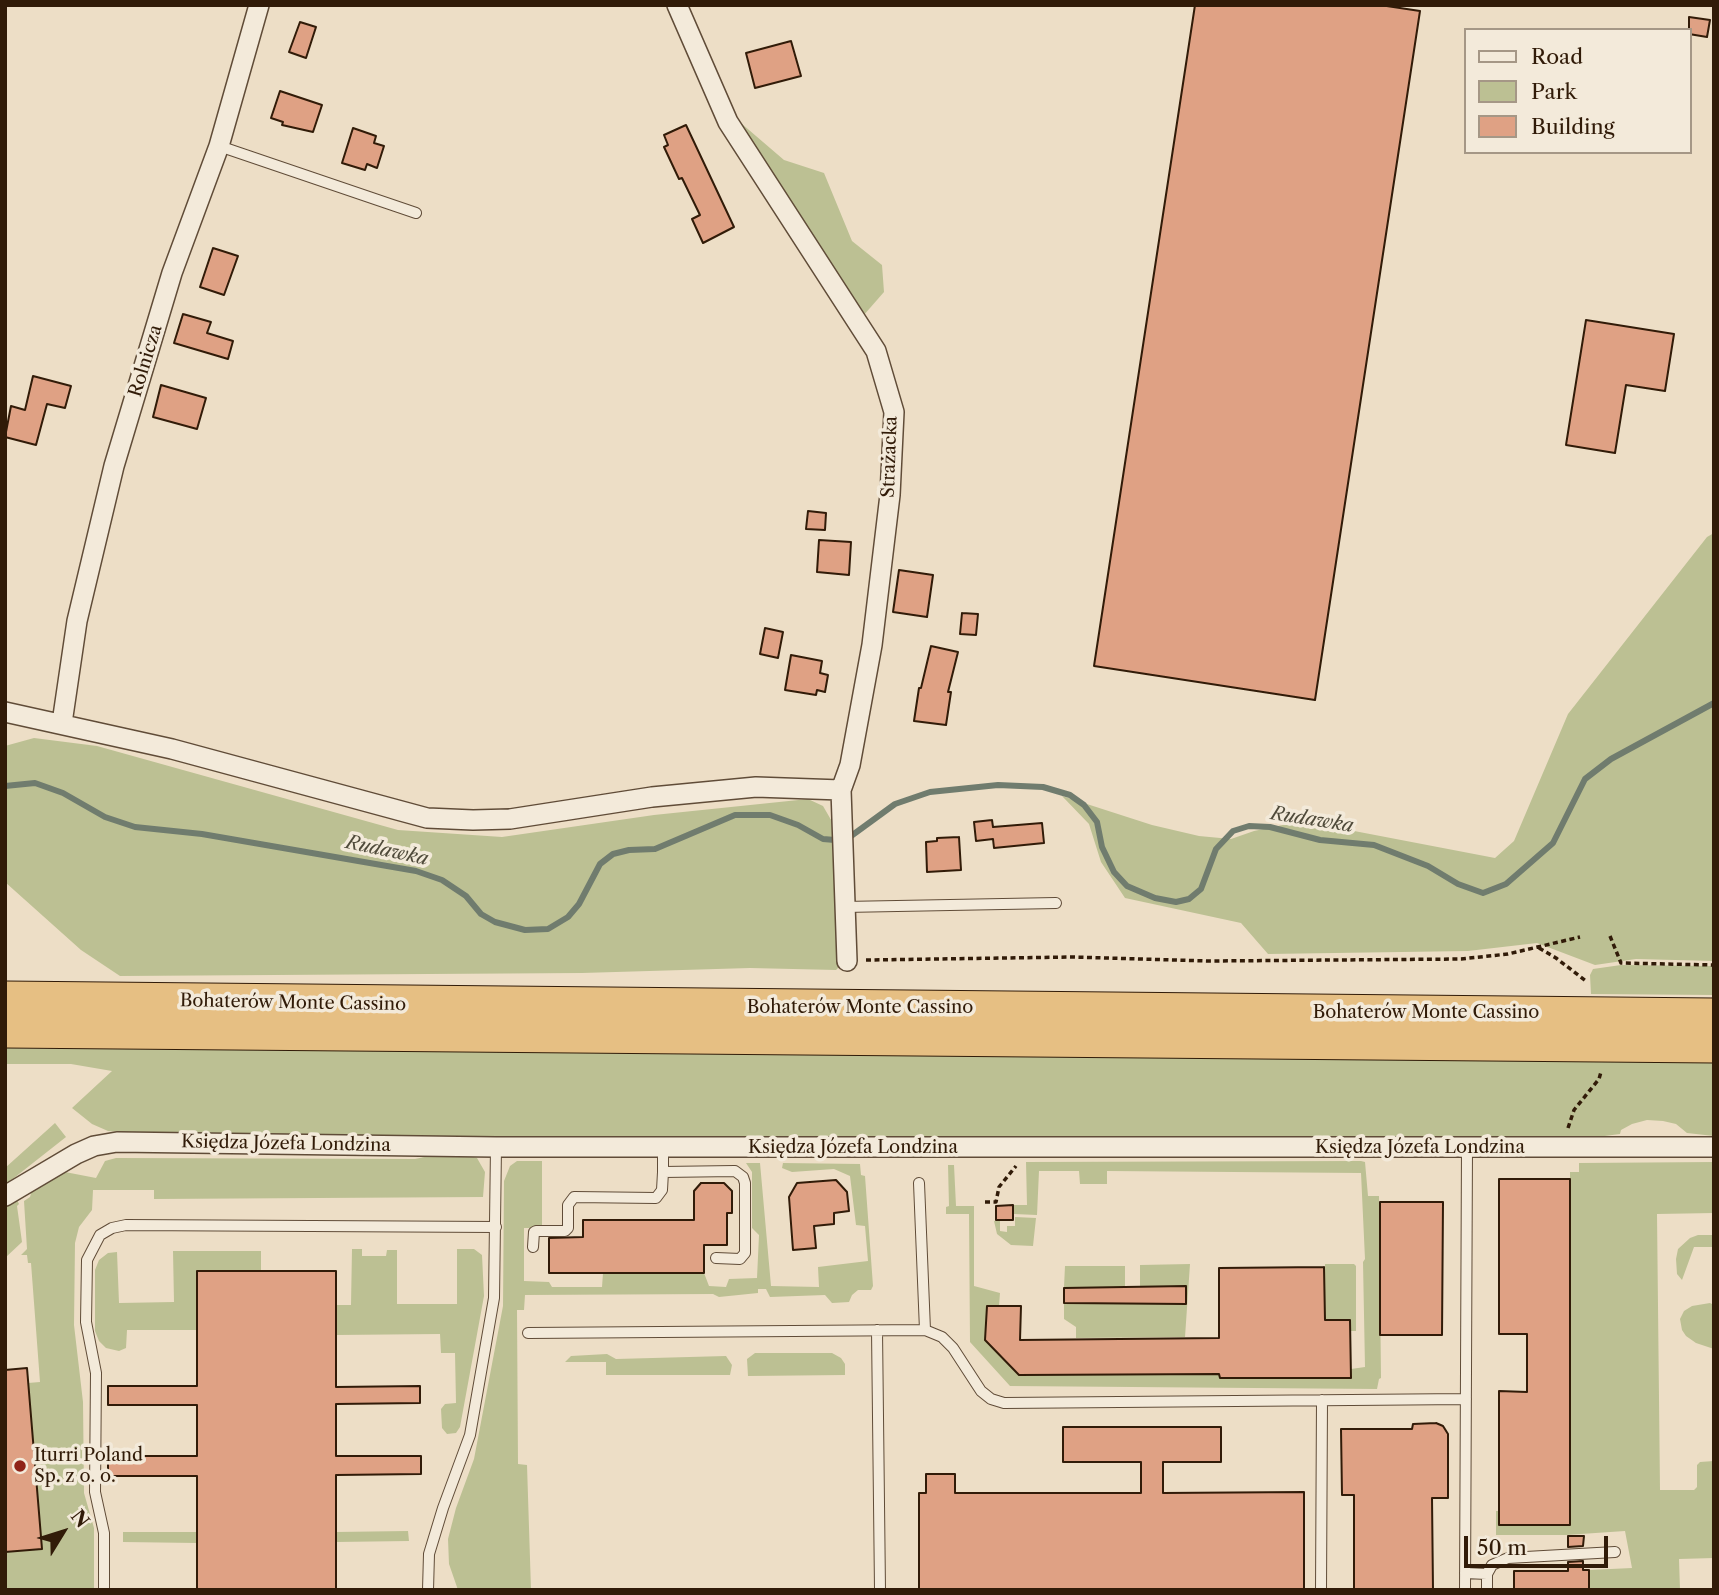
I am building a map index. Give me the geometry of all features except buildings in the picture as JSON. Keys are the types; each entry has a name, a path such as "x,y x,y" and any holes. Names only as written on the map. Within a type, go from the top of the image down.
{"highway":[{"name":"Bohaterów Monte Cassino","path":"5,1000 1714,1017"},
{"name":"Bohaterów Monte Cassino","path":"5,1029 1714,1044"}],"street":[{"name":"Rolnicza","path":"62,723 77,621 114,466 172,273 219,146 259,5"},
{"name":"Strażacka","path":"677,5 728,122 876,351 894,412 890,495 872,645 850,765 841,790 843,907 847,961"},
{"path":"5,712 172,749 427,818 510,819 652,797 756,787 841,790"},
{"name":"Księdza Józefa Londzina","path":"5,1196 76,1154 94,1146 117,1142 496,1147 1714,1147"}],"lane":[{"path":"219,146 416,213"},
{"path":"843,907 1056,903"},
{"path":"428,1590 429,1553 470,1435 494,1298 496,1147"},
{"path":"533,1247 534,1232 565,1231 568,1228 568,1205 573,1197 656,1198 662,1190 663,1147"},
{"path":"1465,1590 1467,1148"},
{"path":"663,1172 735,1171 743,1177 746,1253 740,1259 716,1258"},
{"path":"919,1183 925,1330"},
{"path":"104,1590 104,1533 95,1492 96,1373 90,1353 86,1311 87,1260 100,1235 112,1228 126,1225 496,1227"},
{"path":"877,1330 880,1590"},
{"path":"528,1333 925,1330 942,1337 953,1348 981,1391 991,1399 1004,1403 1466,1399"},
{"path":"1321,1590 1322,1400"},
{"path":"1487,1590 1487,1574 1492,1565 1508,1559 1615,1552"},
{"path":"1465,1573 1487,1574"}],"path":[{"path":"1610,936 1621,963 1714,965"},
{"path":"847,961 1072,957 1210,961 1461,959 1507,954 1580,937"},
{"path":"1537,947 1586,981"},
{"path":"1567,1148 1569,1119 1599,1079 1601,1072"}],"green space":[{"path":"735,118 784,160 824,173 852,241 882,265 884,292 863,316"},
{"path":"1714,533 1714,961 1636,959 1595,965 1537,943 1468,951 1268,954 1241,923 1125,898 1101,862 1089,824 1062,796 1152,825 1199,836 1231,839 1254,831 1302,821 1495,858 1514,841 1568,714 1707,537"},
{"path":"34,738 97,746 398,830 502,837 654,815 808,799 823,806 834,825 841,965 836,970 750,968 582,973 120,976 81,950 5,882 5,746"},
{"path":"1621,965 1714,966 1714,995 1591,994 1590,975 1593,969"},
{"path":"5,1048 1714,1062 1714,1136 1687,1133 1676,1124 1647,1120 1632,1124 1621,1130 1620,1134 1574,1140 496,1140 130,1133 108,1131 92,1124 72,1108 112,1071 71,1064 5,1064"},
{"path":"55,1123 66,1137 5,1185 5,1168"},
{"path":"429,1156 477,1158 485,1172 483,1197 154,1199 154,1190 93,1190 92,1210 79,1227 75,1243 74,1325 83,1402 84,1493 94,1528 94,1590 5,1590 5,1552 42,1548 28,1383 40,1382 31,1263 28,1263 27,1255 21,1255 27,1249 24,1201 30,1197 32,1190 65,1172 96,1178 105,1161 116,1158 415,1159"},
{"path":"517,1161 542,1161 542,1228 524,1228 524,1281 549,1282 552,1287 602,1287 603,1273 704,1273 709,1286 726,1287 729,1279 757,1278 759,1235 752,1228 752,1172 746,1163 760,1163 771,1286 819,1287 818,1267 868,1261 865,1226 856,1225 850,1176 834,1169 792,1172 782,1168 783,1163 860,1164 861,1175 865,1176 873,1286 871,1290 858,1290 849,1302 832,1303 825,1295 770,1297 766,1289 758,1289 758,1293 719,1297 713,1294 525,1295 524,1310 517,1310 518,1464 527,1465 531,1590 458,1590 449,1564 448,1539 474,1459 503,1306 504,1181 510,1166"},
{"path":"1026,1162 1365,1162 1368,1196 1379,1196 1381,1378 1377,1389 1010,1386 970,1342 969,1214 946,1214 946,1207 949,1206 948,1165 954,1165 956,1206 974,1206 974,1286 1000,1293 999,1306 987,1307 985,1340 1020,1375 1219,1374 1220,1378 1350,1378 1351,1369 1365,1367 1365,1259 1361,1173 1107,1171 1107,1184 1080,1184 1079,1171 1039,1171 1037,1215 1014,1214 1014,1205 1027,1205"},
{"path":"1714,1162 1714,1213 1657,1214 1660,1490 1694,1490 1697,1487 1697,1465 1700,1462 1714,1461 1714,1558 1679,1559 1680,1590 1589,1590 1589,1570 1632,1568 1625,1531 1566,1535 1496,1535 1496,1511 1499,1511 1499,1525 1570,1525 1570,1172 1579,1172 1579,1163"},
{"path":"17,1200 22,1242 5,1258 5,1208"},
{"path":"1015,1217 1036,1218 1033,1246 1011,1245 997,1234 994,1221 1000,1220 1000,1231 1007,1232 1007,1226 1015,1226"},
{"path":"1714,1235 1714,1247 1694,1247 1682,1280 1677,1274 1678,1249 1690,1238"},
{"path":"352,1249 362,1249 362,1256 386,1256 387,1250 397,1250 397,1304 457,1304 457,1249 474,1249 482,1255 484,1296 460,1427 456,1433 447,1434 442,1428 441,1409 445,1404 456,1403 455,1353 441,1353 440,1334 336,1335 336,1305 351,1305"},
{"path":"173,1251 261,1251 261,1271 197,1272 197,1330 127,1330 126,1348 119,1351 106,1348 95,1331 95,1270 99,1260 108,1253 117,1252 119,1303 174,1302"},
{"path":"1190,1264 1185,1337 1076,1338 1076,1327 1064,1319 1064,1304 1186,1304 1186,1286 1140,1288 1140,1265"},
{"path":"1325,1264 1356,1266 1356,1331 1350,1331 1350,1320 1325,1320"},
{"path":"1065,1266 1125,1266 1125,1287 1064,1287"},
{"path":"1710,1303 1714,1305 1714,1349 1696,1343 1686,1336 1680,1319 1684,1311 1692,1306"},
{"path":"755,1353 832,1353 845,1364 845,1375 748,1376 747,1359"},
{"path":"607,1354 616,1359 726,1356 732,1365 730,1375 606,1375 606,1362 565,1362 571,1356"},
{"path":"408,1531 409,1541 336,1542 336,1532"},
{"path":"123,1532 197,1532 197,1543 123,1542"}],"waterway":[{"name":"Rudawka","path":"847,839 895,804 930,792 998,785 1043,787 1070,795 1084,805 1097,822 1102,847 1114,872 1127,886 1155,898 1176,902 1189,899 1201,889 1216,849 1233,831 1249,826 1270,827 1320,840 1374,845 1428,866 1458,884 1483,893 1506,884 1553,843 1585,779 1611,759 1714,703"},
{"name":"Rudawka","path":"5,786 35,783 63,793 105,817 135,827 202,834 416,871 442,880 466,896 481,914 495,922 525,930 548,929 568,917 579,904 600,864 613,854 655,849 735,815 770,815 798,825 823,839 835,840"}],"place":[{"name":"Iturri Poland Sp. z o. o.","path":"20,1466"}]}
